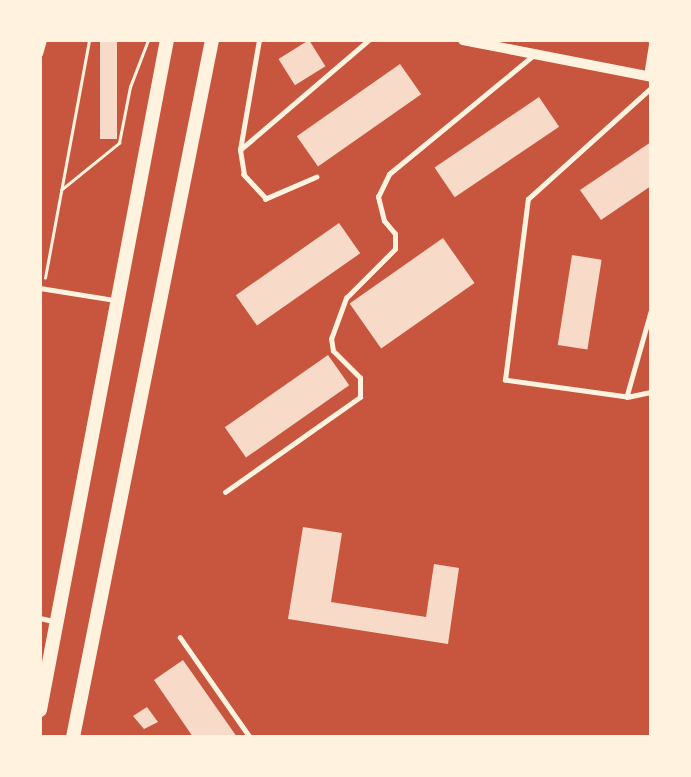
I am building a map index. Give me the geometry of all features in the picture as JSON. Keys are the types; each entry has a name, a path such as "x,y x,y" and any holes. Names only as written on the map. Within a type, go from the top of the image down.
{"main road":[{"path":"40,710 167,40"},
{"path":"74,737 212,40"}],"street":[{"path":"463,40 649,81"}],"lane":[{"path":"40,54 44,40"},
{"path":"259,40 240,150 244,176 266,199 317,177"},
{"path":"240,150 369,40"},
{"path":"651,45 649,81 528,199 505,380 627,397 651,393"},
{"path":"225,492 360,397 360,378 333,351 331,338 346,298 395,249 395,234 384,221 378,197 389,174 534,54"},
{"path":"41,288 118,301"},
{"path":"627,397 651,312"},
{"path":"40,618 57,621"},
{"path":"180,637 250,737"}],"path":[{"path":"41,288 89,40"},
{"path":"61,190 120,143 130,87 148,40"}],"building":[{"path":"100,40 117,40 117,139 100,139"},
{"path":"309,40 325,66 295,85 278,59"},
{"path":"400,64 421,94 318,167 297,136"},
{"path":"539,97 559,127 455,197 435,167"},
{"path":"651,142 651,186 601,220 580,190"},
{"path":"339,223 360,253 257,326 236,295"},
{"path":"443,238 475,283 381,348 350,303"},
{"path":"572,255 602,260 587,350 558,345"},
{"path":"328,355 349,385 246,458 225,427"},
{"path":"303,527 342,533 331,602 426,617 434,564 459,568 448,644 288,619"},
{"path":"183,660 237,737 193,737 154,680"},
{"path":"147,707 158,722 144,729 133,716"}]}
